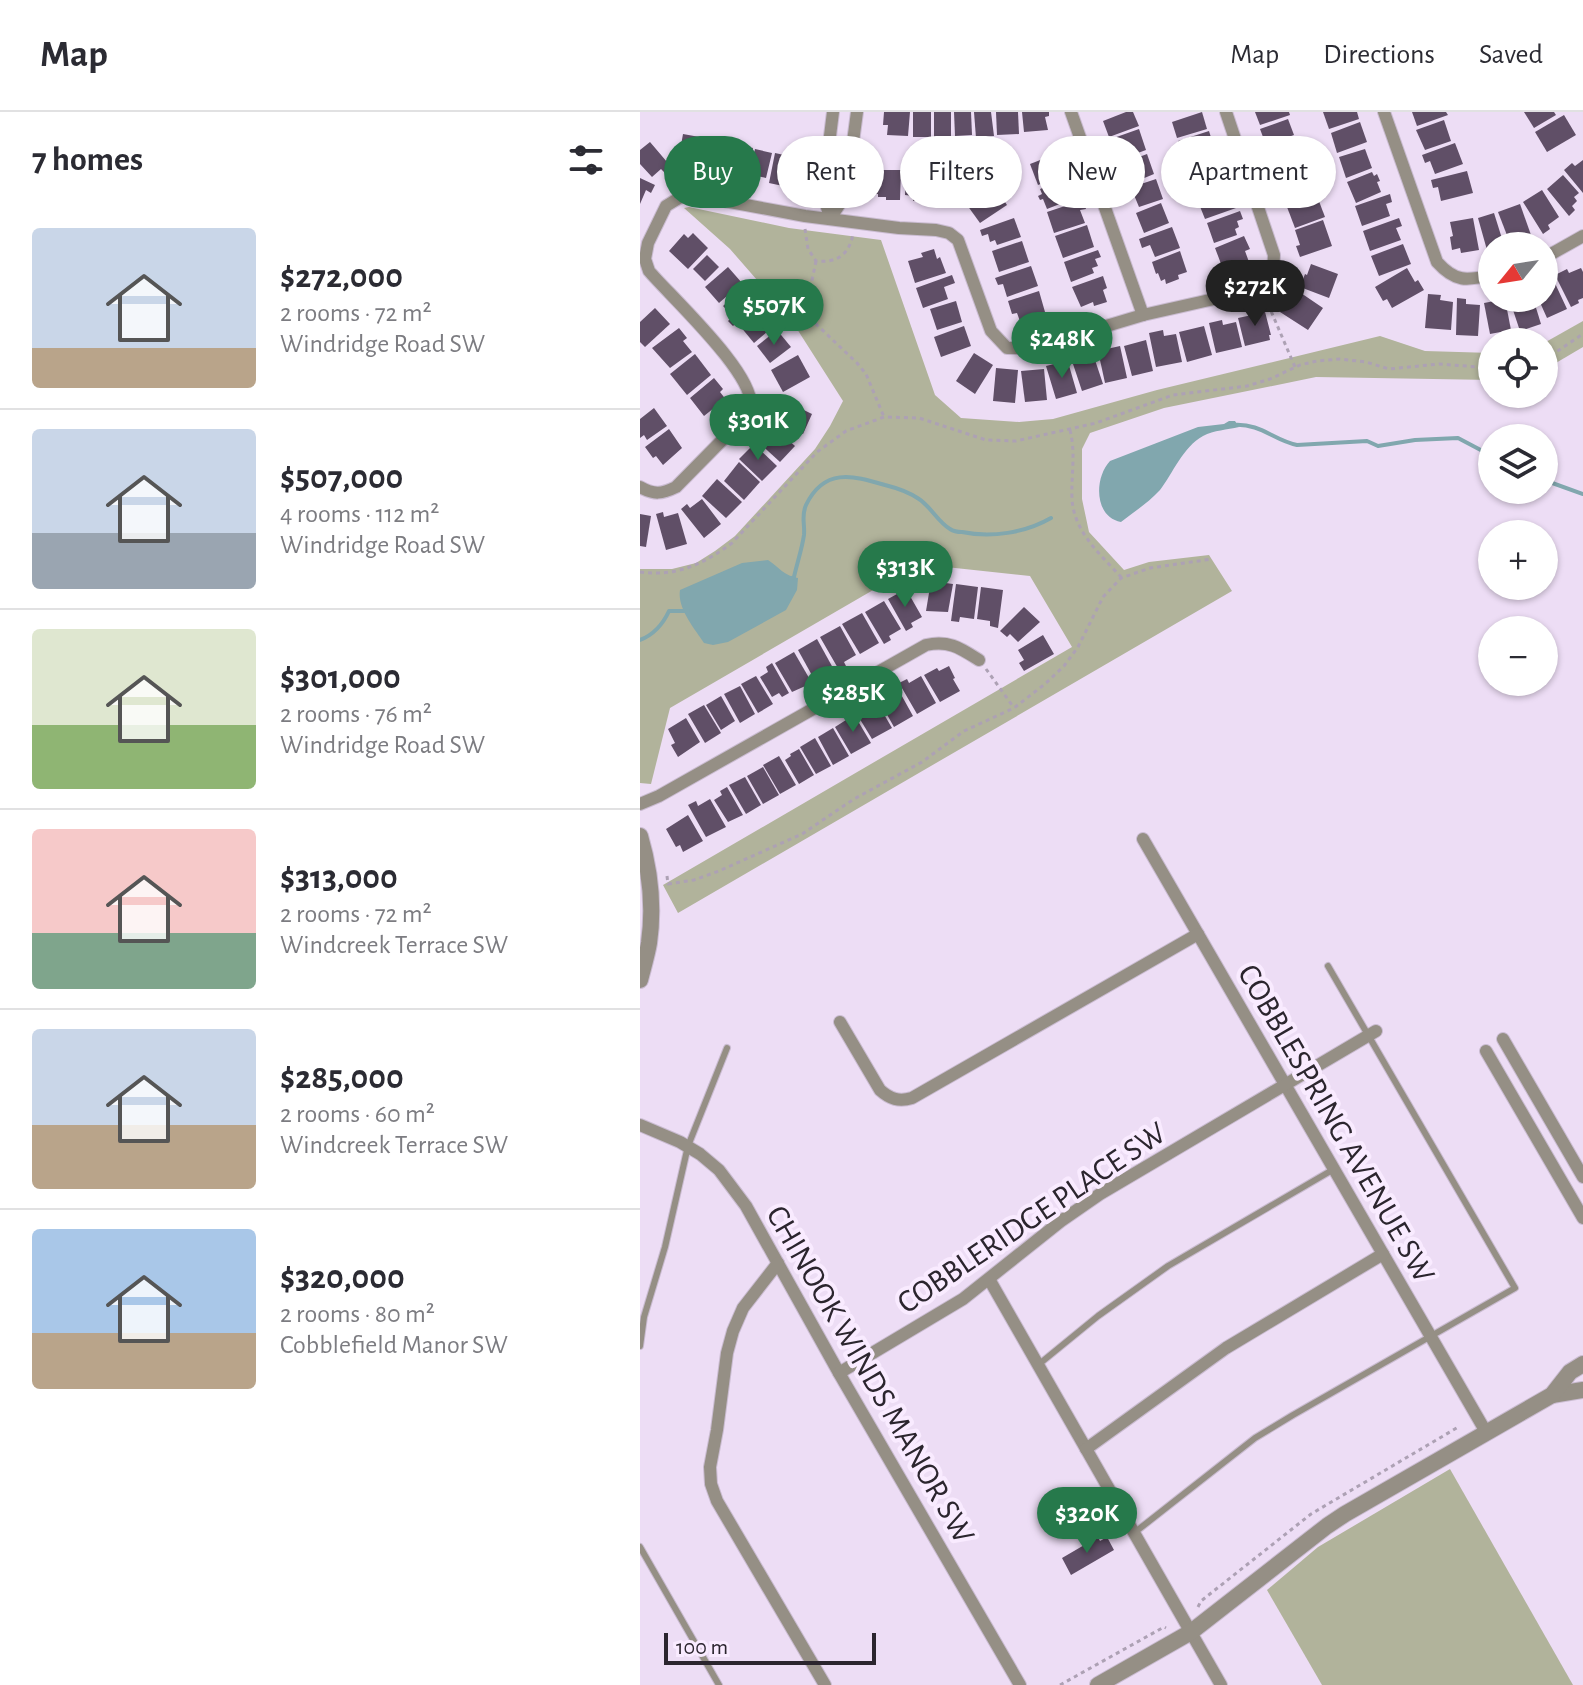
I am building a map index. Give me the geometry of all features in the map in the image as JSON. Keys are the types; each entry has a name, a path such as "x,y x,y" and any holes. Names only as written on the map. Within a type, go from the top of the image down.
{"street":[{"path":"830,219 823,192 833,112"},
{"path":"830,219 846,194 857,112"},
{"path":"1071,112 1143,315"},
{"path":"640,487 650,493 676,487 750,409 744,381 703,329 649,271 645,259 648,243 666,206 692,195 805,216 949,233 958,240 991,331 1007,348 1033,348 1143,315 1254,290 1273,273 1274,255 1226,112"},
{"path":"1384,112 1437,262 1448,275 1460,280 1478,277"},
{"path":"1558,250 1583,236"},
{"path":"640,804 926,645 939,642 956,646 979,660"},
{"path":"640,836 651,891 649,944 640,980"},
{"name":"COBBLESPRING AVENUE SW","path":"1143,839 1486,1432"},
{"path":"840,1022 880,1090 886,1096 902,1101 1198,934"},
{"name":"COBBLERIDGE PLACE SW","path":"839,1373 963,1299 1100,1194 1372,1033"},
{"path":"1503,1039 1583,1177"},
{"path":"1486,1051 1583,1218"},
{"name":"CHINOOK WINDS MANOR SW","path":"640,1125 688,1146 719,1170 746,1206 1020,1685"},
{"path":"1086,1449 1226,1348 1383,1254"},
{"path":"778,1263 743,1308 733,1331 710,1467 711,1484 717,1501 825,1685"},
{"path":"989,1279 1221,1685"},
{"path":"1552,1395 1570,1372 1583,1364"},
{"path":"1098,1685 1191,1632 1336,1520 1552,1395 1583,1390"}],"lane":[{"path":"1134,1533 1255,1438 1515,1288 1372,1033 1328,966"},
{"path":"640,1346 644,1317 665,1247 688,1146 727,1048"},
{"path":"1038,1365 1098,1316 1168,1266 1334,1169"},
{"path":"640,1547 719,1685"}],"path":[{"path":"805,216 808,249 816,261 809,306 812,317 866,374 884,417"},
{"path":"816,261 836,260 845,254 851,244 855,222"},
{"path":"1260,286 1295,367"},
{"path":"1558,351 1583,334"},
{"path":"640,572 683,570 716,555 732,543 817,452 846,431 884,417 919,418 969,435 1016,441 1096,423 1173,395 1247,386 1317,361 1340,359 1389,369 1439,364 1478,367"},
{"path":"1070,430 1074,454 1072,501 1078,524 1121,578"},
{"path":"667,876 668,884 694,880 802,834 865,792 909,770 964,731 1014,708 1045,684 1078,647 1103,597 1121,578 1150,568 1212,559"},
{"path":"979,660 1014,708"},
{"path":"1060,1685 1164,1627 1168,1629"}],"shaded area":[{"path":"684,208 789,228 881,240 935,395 961,418 1019,422 1053,419 1157,390 1380,336 1425,351 1478,353 1478,380 1316,377 1164,408 1090,433 1082,449 1082,499 1089,532 1124,570 1149,562 1209,555 1232,591 678,913 663,885 1072,647 1030,576 918,564 670,708 651,784 640,783 640,569 672,569 696,563 735,536 815,449 843,401 790,318 730,249"},
{"path":"1583,321 1583,347 1558,362 1558,335"},
{"path":"1235,421 1239,427 1212,432 1196,441 1184,453 1160,490 1121,522 1106,513 1101,505 1099,486 1110,461 1198,427"},
{"path":"768,560 785,573 798,578 797,590 786,610 728,642 704,643 684,611 680,590 742,563"},
{"path":"1450,1469 1573,1685 1322,1685 1267,1590 1318,1547"}],"building":[{"path":"884,112 910,112 908,136 887,135 888,125 883,125"},
{"path":"913,112 931,112 931,136 913,136"},
{"path":"934,112 951,112 951,136 934,136"},
{"path":"954,112 971,112 972,135 955,136"},
{"path":"974,112 991,112 994,136 976,136"},
{"path":"996,112 1018,112 1019,134 997,135"},
{"path":"1022,112 1049,112 1049,116 1045,117 1048,130 1024,132"},
{"path":"1133,112 1139,126 1109,136 1103,121"},
{"path":"1202,112 1207,129 1176,136 1172,122"},
{"path":"1255,112 1289,112 1290,115 1260,125"},
{"path":"1323,112 1357,112 1359,119 1329,129"},
{"path":"1412,112 1446,112 1448,115 1417,126"},
{"path":"1524,112 1554,112 1556,115 1534,128"},
{"path":"1564,115 1576,135 1547,152 1535,132"},
{"path":"1288,119 1294,135 1263,136 1260,129"},
{"path":"1444,120 1451,141 1425,150 1416,130"},
{"path":"1360,122 1367,142 1337,153 1336,136 1331,133"},
{"path":"1139,129 1141,136 1119,136"},
{"path":"1209,131 1211,136 1194,136"},
{"path":"650,142 664,158 664,172 661,169 652,177 640,164 640,150"},
{"path":"1455,143 1463,164 1435,174 1430,161 1425,163 1422,155"},
{"path":"1365,149 1372,168 1346,178 1339,157"},
{"path":"761,150 772,153 766,178 761,177"},
{"path":"775,153 777,153 777,185 769,183"},
{"path":"1145,155 1154,174 1145,178"},
{"path":"1583,160 1583,193 1564,170 1572,163 1575,166"},
{"path":"1038,161 1038,185 1030,164"},
{"path":"884,170 900,170 900,200 886,200"},
{"path":"1467,171 1473,193 1441,201 1438,187 1433,188 1431,180"},
{"path":"1372,172 1374,176 1377,174 1381,192 1356,203 1347,182"},
{"path":"1563,175 1579,193 1574,197 1577,201 1572,206 1575,210 1569,216 1547,189"},
{"path":"640,178 655,185 651,193 646,190 640,204"},
{"path":"1156,179 1161,200 1145,205 1145,183"},
{"path":"1542,190 1559,217 1548,225 1550,229 1542,232 1523,202"},
{"path":"1390,194 1392,202 1386,204 1390,216 1362,226 1355,206"},
{"path":"1161,203 1169,223 1144,233 1136,213"},
{"path":"1520,204 1530,232 1506,232 1498,212"},
{"path":"969,208 1002,208 980,223"},
{"path":"1059,208 1086,208 1080,210 1085,223 1054,233 1047,212"},
{"path":"1201,208 1236,208 1205,219"},
{"path":"1287,208 1322,208 1325,217 1295,228"},
{"path":"1240,211 1243,219 1237,221 1237,235 1214,243 1207,223"},
{"path":"1494,213 1500,232 1482,232 1478,218"},
{"path":"1014,218 1021,237 997,245 995,240 990,242 988,234 982,236 980,230"},
{"path":"1399,218 1402,226 1396,228 1401,240 1370,251 1363,231"},
{"path":"1473,218 1478,250 1461,253 1460,248 1452,250 1450,222"},
{"path":"1323,220 1332,246 1300,257 1295,230"},
{"path":"1087,225 1094,247 1063,258 1055,236"},
{"path":"1172,227 1180,248 1155,257 1150,245 1142,248 1139,239"},
{"path":"693,233 708,248 688,269 669,251 684,234 688,238"},
{"path":"1244,236 1250,249 1245,251 1249,262 1223,269 1215,248"},
{"path":"1022,241 1029,262 999,272 992,251"},
{"path":"1403,244 1411,264 1379,276 1371,256"},
{"path":"934,249 946,273 915,283 908,261 923,257 921,253"},
{"path":"1098,250 1101,257 1095,259 1098,266 1092,268 1094,273 1071,282 1064,262"},
{"path":"1180,251 1187,272 1166,284 1165,279 1161,281 1156,274 1152,262"},
{"path":"707,255 719,267 705,281 693,269"},
{"path":"1311,264 1338,274 1329,298 1300,287"},
{"path":"1031,266 1038,286 1007,297 1003,284 998,285 995,278"},
{"path":"728,267 742,283 719,303 705,287"},
{"path":"1407,268 1424,290 1392,308 1387,299 1383,301 1375,287"},
{"path":"1581,268 1583,272 1583,298 1571,307 1558,281 1558,274 1567,269 1569,273"},
{"path":"952,275 955,283 944,287 948,299 923,308 916,288"},
{"path":"1103,276 1107,302 1094,306 1093,302 1081,307 1072,287"},
{"path":"745,287 759,302 733,326 728,321 733,316 723,306"},
{"path":"1558,290 1567,309 1547,318 1544,312 1558,312"},
{"path":"1039,291 1045,312 1021,324 1017,313 1012,314 1008,301"},
{"path":"1298,291 1323,308 1308,330 1280,312 1287,300 1291,303"},
{"path":"1428,294 1441,295 1440,300 1453,302 1451,330 1425,328"},
{"path":"1457,298 1466,299 1466,304 1478,305 1478,336 1456,335"},
{"path":"956,301 962,322 937,330 930,309"},
{"path":"655,308 670,324 645,347 640,342 640,322"},
{"path":"761,308 775,325 754,343 740,326"},
{"path":"1264,308 1270,340 1245,346 1238,318"},
{"path":"1486,312 1508,312 1511,328 1489,328"},
{"path":"1514,312 1537,312 1541,324 1519,328"},
{"path":"1222,320 1223,325 1236,322 1242,347 1216,353 1209,323"},
{"path":"964,326 971,346 941,357 934,337"},
{"path":"1204,326 1212,355 1187,362 1179,332"},
{"path":"679,328 687,338 683,341 692,352 670,368 652,348"},
{"path":"777,330 791,347 770,363 757,346"},
{"path":"1163,330 1164,336 1176,334 1182,362 1156,367 1149,333"},
{"path":"1146,340 1153,371 1132,376 1124,346"},
{"path":"1120,346 1127,378 1105,383 1098,351"},
{"path":"974,353 993,365 975,394 956,381"},
{"path":"695,354 711,375 687,395 670,374"},
{"path":"1093,354 1103,384 1082,391 1072,361"},
{"path":"798,355 810,377 783,392 771,370"},
{"path":"1068,362 1077,393 1056,399 1046,366"},
{"path":"996,368 1018,370 1015,403 993,401"},
{"path":"1044,369 1047,400 1025,402 1021,371"},
{"path":"714,378 723,389 720,392 727,401 704,416 690,398"},
{"path":"779,398 812,414 803,434 775,421 780,409 775,406"},
{"path":"654,408 667,426 647,440 644,435 640,438 640,419"},
{"path":"770,424 795,446 780,462 756,440"},
{"path":"669,429 682,448 663,465 645,447"},
{"path":"754,444 777,466 762,481 739,459"},
{"path":"739,462 760,482 744,500 724,481"},
{"path":"717,479 742,502 726,518 702,496"},
{"path":"702,499 721,524 704,538 681,509 687,504 690,508"},
{"path":"663,512 664,517 678,513 687,544 666,550 656,514"},
{"path":"640,514 651,516 646,547 640,546"},
{"path":"931,581 953,584 948,612 926,611"},
{"path":"956,584 978,587 974,619 960,617 959,622 951,621"},
{"path":"981,587 1003,590 998,628 990,626 990,621 977,619"},
{"path":"906,589 922,617 911,623 913,627 906,631 888,599"},
{"path":"884,601 901,629 889,636 891,640 884,644 865,612"},
{"path":"1024,607 1040,622 1018,642 1010,634 1007,637 1000,631"},
{"path":"862,613 879,643 860,654 842,624"},
{"path":"840,626 856,655 844,662 846,666 839,670 820,637"},
{"path":"1043,635 1054,654 1024,671 1019,663 1024,660 1018,650"},
{"path":"817,639 833,668 814,679 798,650"},
{"path":"794,652 812,683 792,692 775,663"},
{"path":"772,663 789,693 782,697 779,693 772,697 760,677 768,672 766,667"},
{"path":"949,666 960,691 940,702 924,675"},
{"path":"756,676 773,704 758,713 741,684"},
{"path":"921,676 936,703 917,714 899,683 907,679 909,683"},
{"path":"740,686 755,714 740,723 724,694"},
{"path":"898,689 913,716 894,727 876,695 885,690 888,695"},
{"path":"721,696 735,721 721,730 706,705"},
{"path":"878,704 892,728 872,739 858,716"},
{"path":"704,705 721,733 705,743 688,714"},
{"path":"852,711 871,743 851,754 835,727 846,720 844,716"},
{"path":"686,718 700,742 678,757 671,745 675,743 668,729"},
{"path":"833,728 849,756 833,765 818,737"},
{"path":"815,738 831,766 816,774 800,747"},
{"path":"799,749 814,775 799,784 785,760"},
{"path":"779,756 796,785 780,794 763,765"},
{"path":"763,767 779,795 763,804 747,776"},
{"path":"745,777 761,805 746,814 729,785"},
{"path":"727,787 743,815 728,822 714,800"},
{"path":"710,799 726,827 706,837 688,805 696,801 698,806"},
{"path":"688,815 703,841 683,852 680,845 676,847 666,829"},
{"path":"1098,1537 1100,1541 1107,1537 1114,1550 1071,1575 1062,1558"}],"waterway":[{"path":"1233,425 1259,429 1297,445 1367,441 1378,446 1458,438 1478,449"},
{"path":"790,579 794,577 802,546 806,505 821,485 840,477 861,479 907,492 923,502 951,530 958,532 1008,533 1051,518"},
{"path":"1558,485 1583,494"},
{"path":"640,640 657,628 669,611 688,611"}]}
